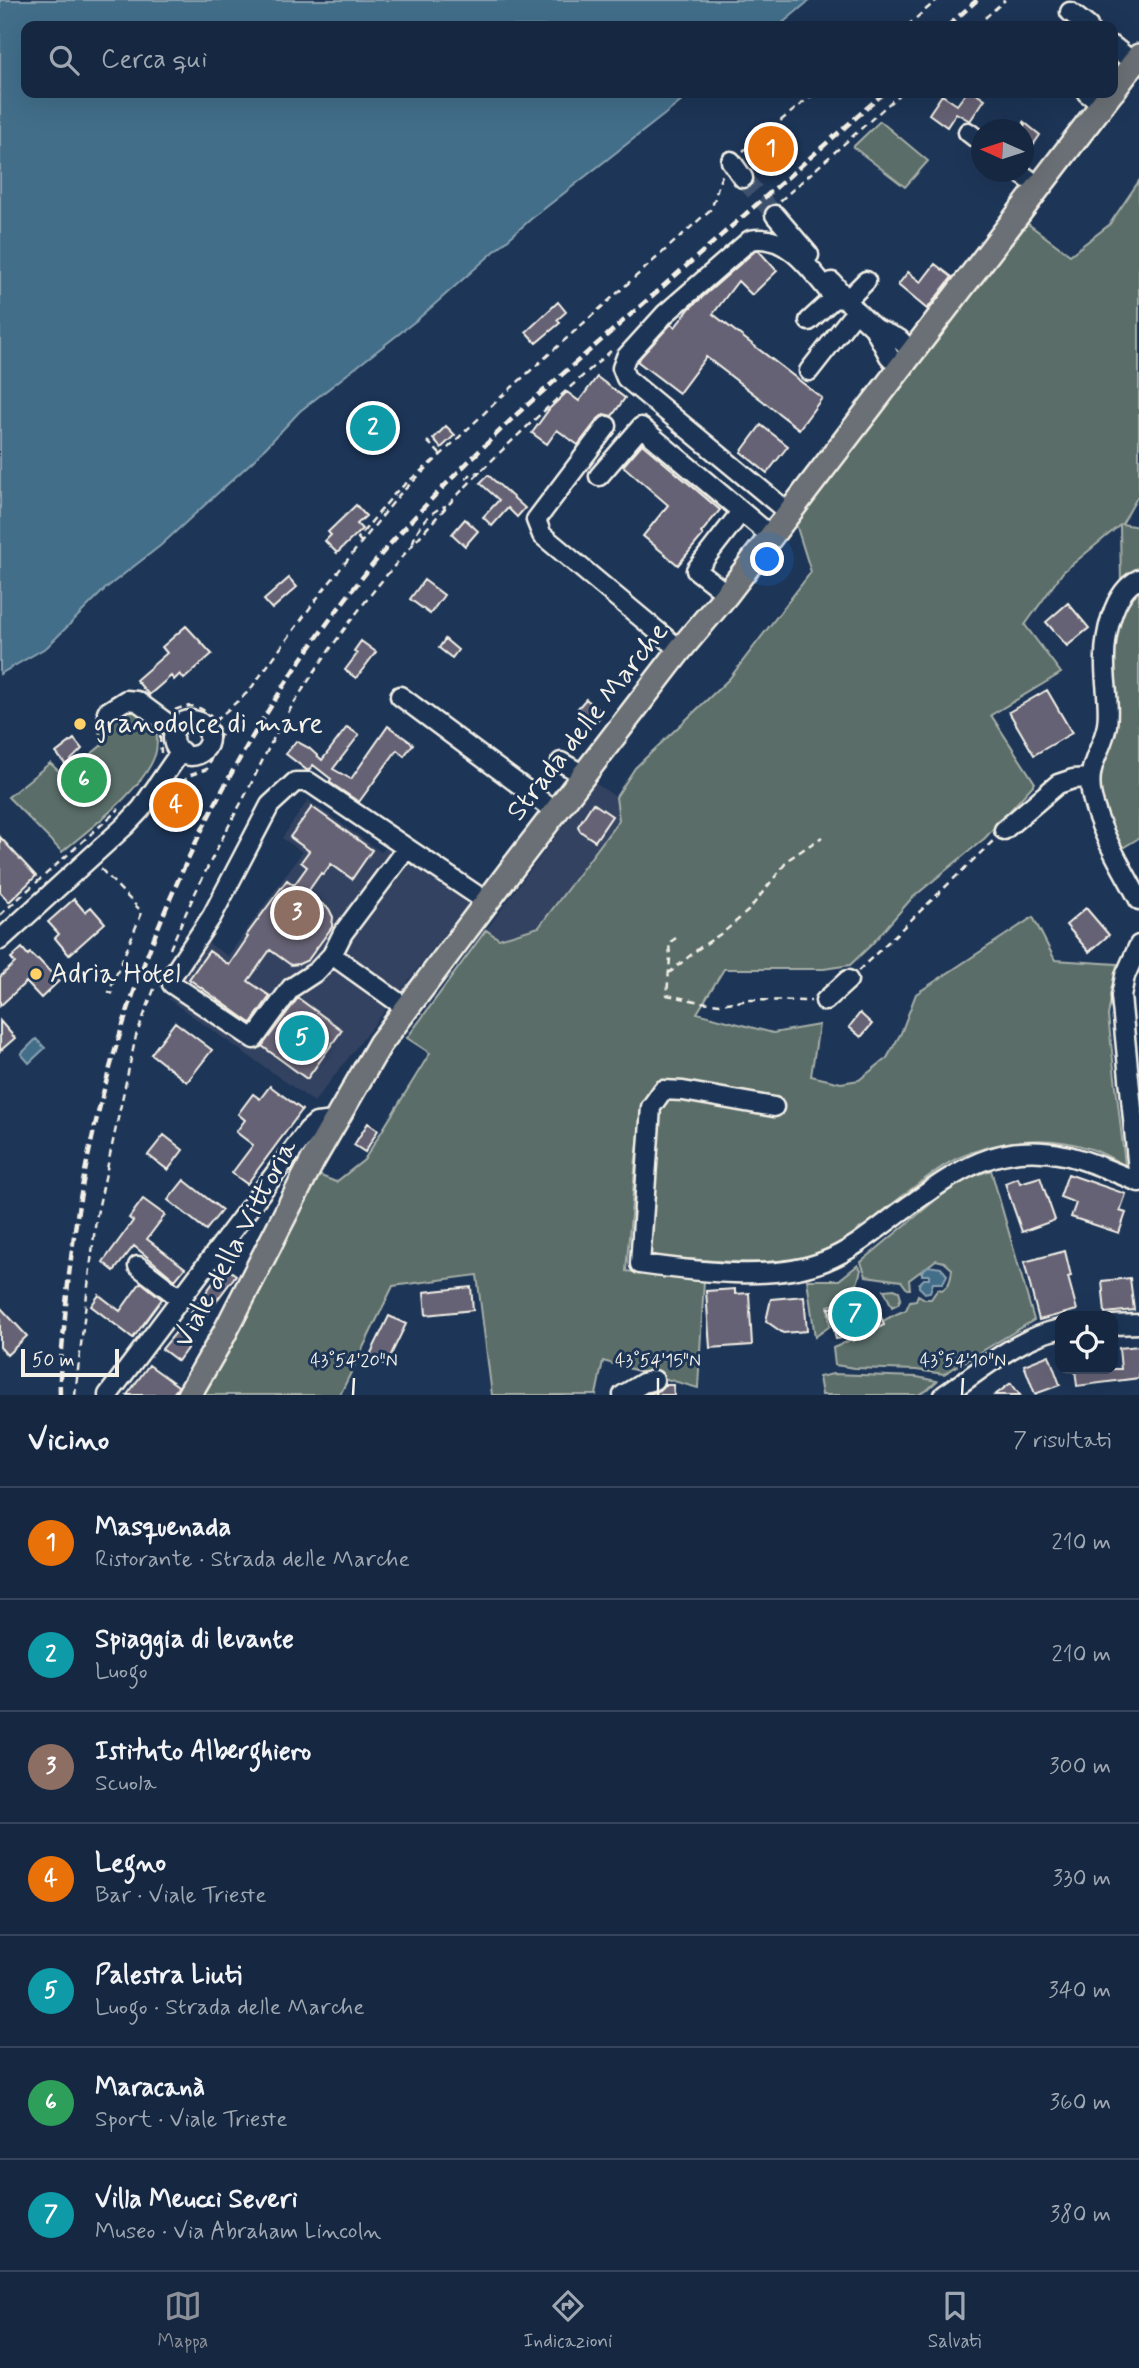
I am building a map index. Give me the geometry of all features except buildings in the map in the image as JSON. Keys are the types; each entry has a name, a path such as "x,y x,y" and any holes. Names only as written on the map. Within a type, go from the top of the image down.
{"main road":[{"name":"Strada delle Marche","path":"1118,79 1136,59"},
{"name":"Strada delle Marche","path":"335,1121 365,1068 406,1008 1039,187 1101,98"},
{"name":"Viale della Vittoria","path":"189,1395 223,1336 335,1121"}],"street":[{"path":"1070,12 1082,21"},
{"path":"1118,49 1136,59"},
{"path":"731,161 743,178"},
{"path":"1032,182 1039,187"},
{"path":"776,209 846,303"},
{"path":"789,513 626,378 622,368 626,357 665,314 750,240 760,238 774,241 793,251 874,328 889,356 906,360"},
{"path":"809,371 846,303 866,281"},
{"path":"808,321 846,303"},
{"path":"607,426 536,520 542,535 680,650"},
{"path":"599,476 641,427 771,536"},
{"path":"727,594 696,570 741,512"},
{"path":"1139,579 1121,596 1112,611 1105,662 1108,722 1090,778 1092,798 1111,847 1139,900"},
{"path":"400,696 556,812"},
{"path":"107,712 126,700 137,701 175,729"},
{"path":"188,720 211,724 209,740 203,751 192,755 181,751 174,741 175,729 188,720"},
{"path":"0,940 125,826 141,809 181,751"},
{"path":"561,762 585,776"},
{"path":"1004,830 1058,784 1073,779 1090,778"},
{"path":"406,849 343,933 332,955 317,971 291,988 254,1039 172,984 172,976 212,916 270,806 295,782 309,782 487,902"},
{"path":"774,1107 663,1090 651,1107 640,1264 696,1271 750,1272 802,1267 823,1262 854,1246 947,1178 987,1157 1026,1150 1066,1155 1139,1181 1121,996 1125,976 1139,945"},
{"path":"332,955 406,1008"},
{"path":"825,1001 848,980"},
{"path":"108,1395 308,1130 316,1123 335,1121"},
{"path":"138,1266 181,1298"},
{"path":"1118,1325 1139,1324"},
{"path":"947,1387 1018,1346 1055,1330"},
{"path":"623,1395 654,1380"}],"path":[{"path":"913,21 937,0"},
{"path":"982,21 1005,0"},
{"path":"212,772 206,769 222,734 211,724 249,691 399,495 500,398 710,210 718,181 731,161 809,98"},
{"path":"776,209 896,98"},
{"path":"167,956 212,857 257,769 283,722 341,634 447,506 552,403 616,346"},
{"path":"427,441 439,456"},
{"path":"466,479 472,473 481,472"},
{"path":"241,787 247,791"},
{"path":"0,915 121,807"},
{"path":"848,980 1004,830"},
{"path":"668,974 748,911 789,859 822,837"},
{"path":"99,867 141,911 109,992 113,994"},
{"path":"676,938 669,943 667,995 720,1004 750,1000 825,1001"},
{"path":"75,1395 96,1219 136,1036 157,982"},
{"path":"141,1005 146,1007"}],"shaded area":[{"path":"0,0 810,0 785,21 21,21 21,98 686,98 531,219 418,319 300,411 255,459 160,546 106,588 47,647 0,674"},
{"path":"880,121 928,161 905,187 853,147"},
{"path":"1139,181 1139,494 1122,524 1139,527 1139,570 1121,585 1120,525 1063,572 1025,625 1061,673 991,715 1035,783 985,838 911,899 850,965 824,969 724,969 697,1013 773,1033 819,1025 811,1076 841,1083 859,1080 887,1058 901,1033 916,994 1033,917 1055,960 1117,964 1108,1016 1125,1165 1075,1144 1040,1140 1005,1143 972,1152 947,1164 851,1237 835,1247 807,1257 785,1261 738,1262 647,1256 651,1139 665,1083 658,1082 645,1103 636,1158 626,1271 704,1280 698,1388 603,1361 596,1395 492,1395 477,1275 393,1286 340,1395 200,1395 316,1174 336,1182 364,1160 430,1053 407,1038 486,930 499,939 539,927 619,820 616,797 635,768 729,679 811,572 795,521 1024,221 1070,255 1109,225"},
{"path":"1139,583 1139,838 1119,850 1108,824 1094,771 1113,624"},
{"path":"134,707 156,723 156,751 149,768 128,795 62,852 8,797 50,763 64,776 102,745 98,726 125,708"},
{"path":"595,783 616,797 619,820 539,927 499,939 486,930"},
{"path":"308,800 381,852 387,847 471,900 314,1102 168,999 192,961 208,943 228,956 302,852 282,838"},
{"path":"36,1039 45,1048 29,1063 21,1054"},
{"path":"991,1170 1034,1320 944,1374 835,1365 833,1348 906,1310 910,1301 916,1300 918,1295 931,1299 938,1289 942,1290 951,1279 952,1269 944,1262 936,1260 909,1280 910,1289 907,1289 901,1281 866,1276 861,1262 957,1182"},
{"path":"858,1265 861,1270 857,1284 845,1290 845,1294 836,1304 828,1306 830,1326 815,1337 807,1280 839,1280"},
{"path":"928,1266 941,1268 947,1275 943,1283 933,1283 930,1292 925,1293 919,1284 924,1279 929,1279 929,1275 922,1275 922,1271"},
{"path":"884,1290 899,1291 901,1298 898,1304 892,1307"},
{"path":"833,1374 917,1377 937,1381 918,1395 822,1395 819,1377"}],"tunnel":[{"path":"743,178 775,215"}],"railway":[{"path":"954,21 977,0"},
{"path":"60,1395 65,1317 77,1215 98,1114 126,1014 162,917 206,822 256,731 312,645 374,563 444,487 517,414 878,98"}],"place":[{"name":"Masquenada","path":"771,149"},
{"name":"Spiaggia di levante","path":"373,428"},
{"name":"granodolce di mare","path":"80,724"},
{"name":"Maracanà","path":"84,780"},
{"name":"Legno","path":"176,805"},
{"name":"Istituto Alberghiero","path":"297,913"},
{"name":"Adria Hotel","path":"36,974"},
{"name":"Palestra Liuti","path":"302,1038"},
{"name":"Villa Meucci Severi","path":"855,1314"}]}
